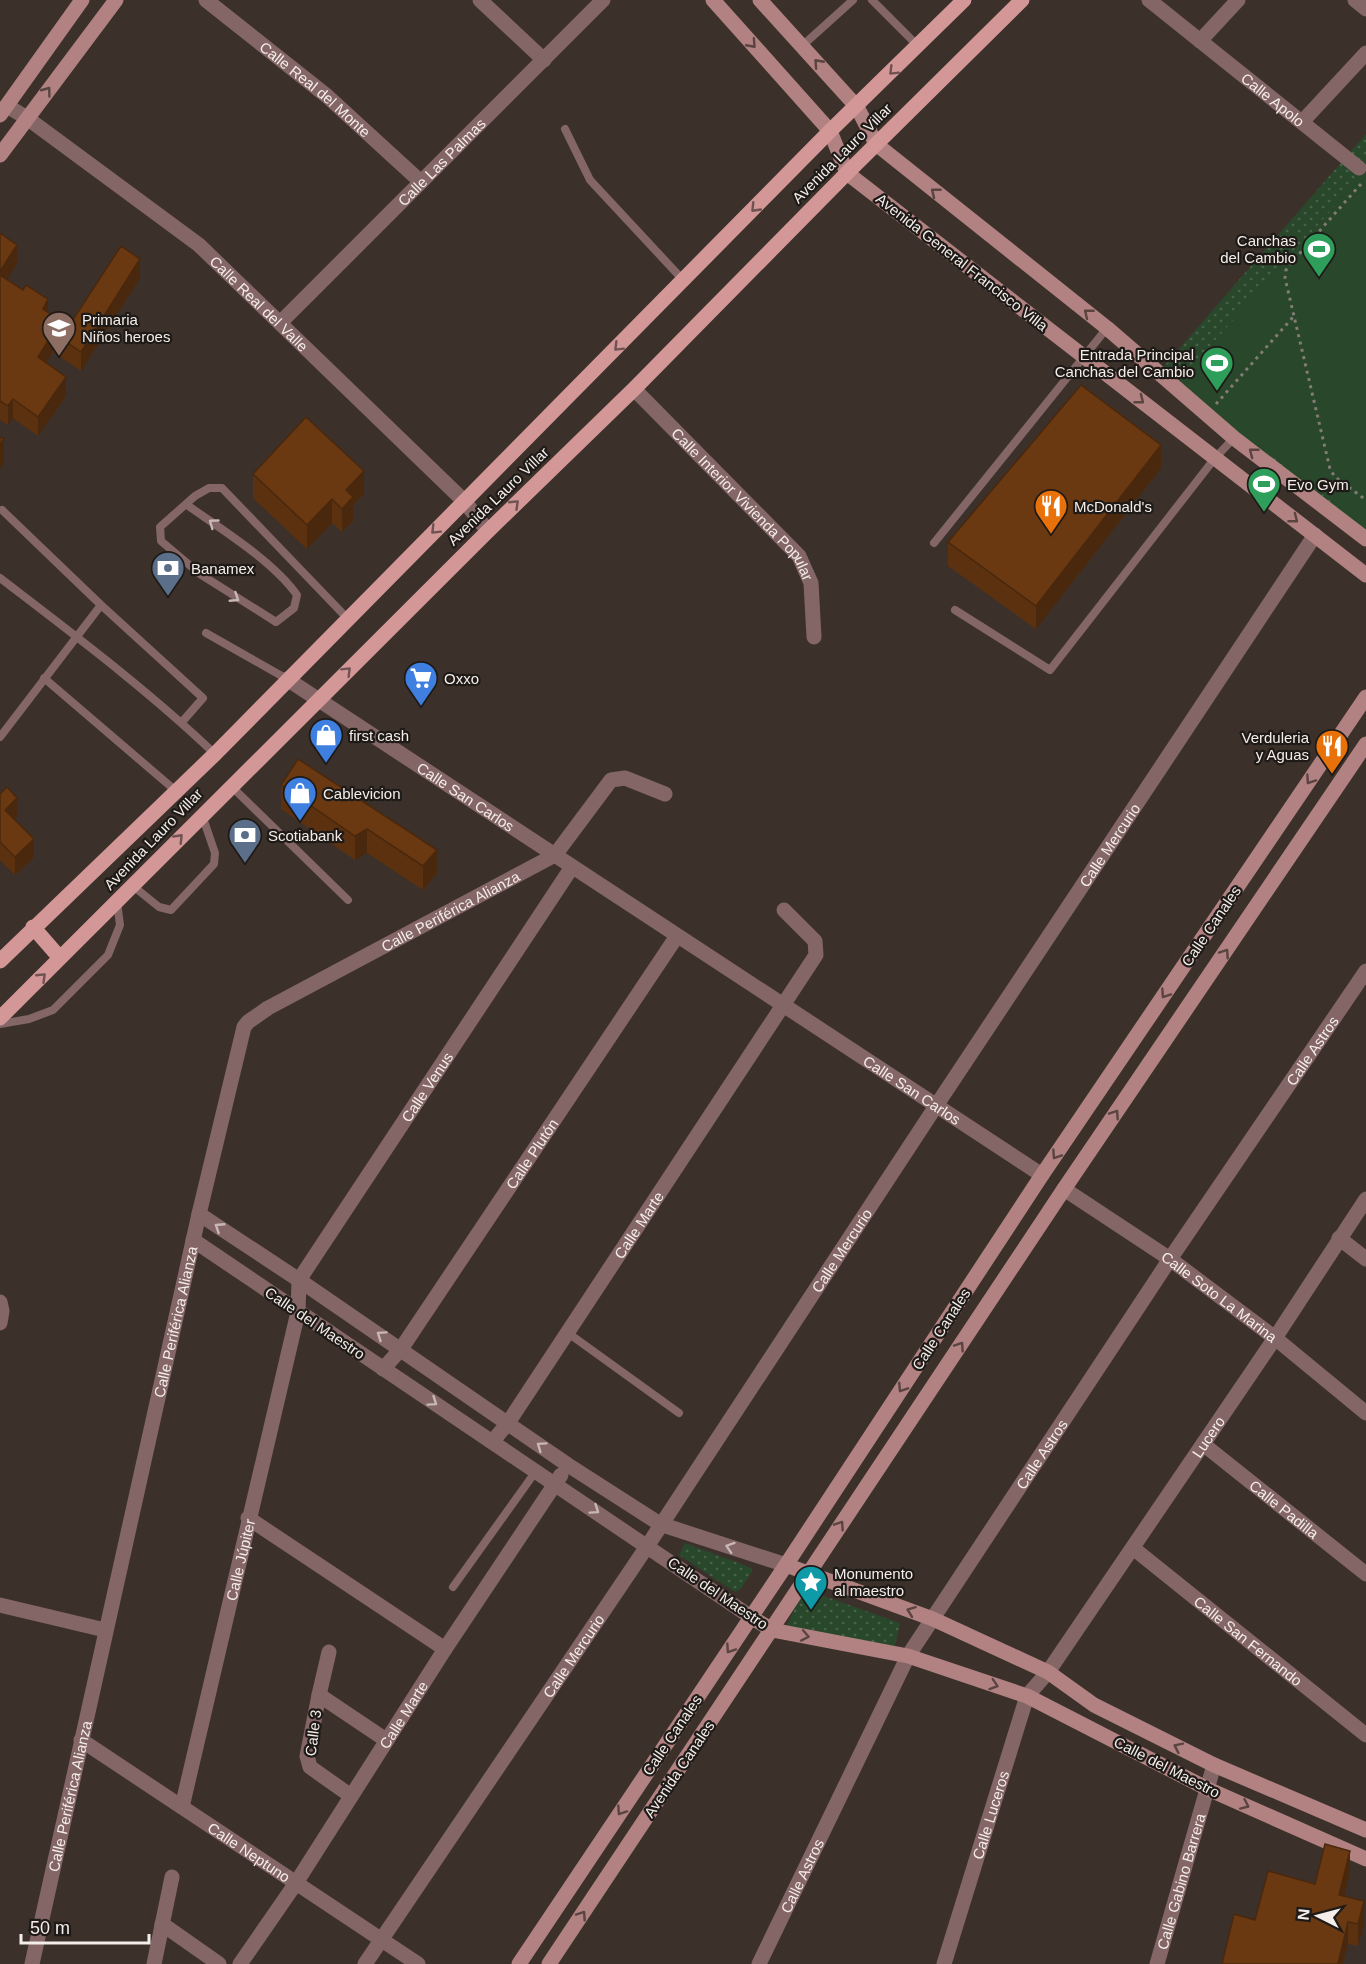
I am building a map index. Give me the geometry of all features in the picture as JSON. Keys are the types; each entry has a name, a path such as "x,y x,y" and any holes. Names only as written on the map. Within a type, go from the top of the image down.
{"main road":[{"path":"3,110 82,0"},
{"path":"0,155 116,0"},
{"path":"713,0 830,131 846,173"},
{"path":"760,0 857,106 876,144 1107,328 1234,438 1366,539"},
{"name":"Avenida Lauro Villar","path":"0,961 214,754 830,131 964,0"},
{"name":"Avenida Lauro Villar","path":"0,1018 231,785 634,389 846,173 1022,0"},
{"name":"Avenida General Francisco Villa","path":"846,173 1366,575"},
{"name":"Calle Canales","path":"519,1964 786,1565 1042,1175 1366,697"},
{"name":"Calle Canales","path":"808,1574 1064,1189 1366,744"},
{"path":"33,927 60,958"},
{"path":"1042,1175 1064,1189"},
{"name":"Calle del Maestro","path":"786,1565 933,1619 1048,1672 1094,1705 1214,1765 1365,1827"},
{"name":"Avenida Canales","path":"549,1964 808,1574"},
{"name":"Calle del Maestro","path":"751,1617 772,1630 908,1656 1027,1695 1208,1789 1366,1859"}],"street":[{"name":"Calle Real del Monte","path":"206,0 327,96 421,182"},
{"path":"480,0 544,60"},
{"name":"Calle Las Palmas","path":"280,323 603,0"},
{"name":"Calle Apolo","path":"1149,0 1302,122 1366,52"},
{"path":"1200,41 1238,0"},
{"path":"1355,0 1366,9"},
{"name":"Calle Real del Valle","path":"3,110 27,118 199,245 464,501 488,531"},
{"path":"1302,122 1363,173"},
{"name":"Calle Interior Vivienda Popular","path":"634,389 799,556 811,583 814,637"},
{"name":"Calle Mercurio","path":"364,1964 648,1545 1315,535"},
{"name":"Calle San Carlos","path":"287,679 1042,1175"},
{"path":"555,855 611,780 625,778 665,794"},
{"name":"Calle Periférica Alianza","path":"32,1964 193,1240 241,1038 248,1022 268,1008 555,855"},
{"name":"Calle Venus","path":"299,1280 572,867"},
{"path":"783,1005 816,954 815,941 784,910"},
{"name":"Calle Plutón","path":"383,1369 400,1349 677,936"},
{"name":"Calle Astros","path":"759,1964 908,1656 1170,1259 1366,971"},
{"name":"Calle Marte","path":"492,1442 508,1423 568,1333 783,1005"},
{"name":"Calle Soto La Marina","path":"1064,1189 1170,1259 1275,1338 1366,1413"},
{"name":"Lucero","path":"1048,1672 1275,1338 1366,1199"},
{"name":"Calle del Maestro","path":"199,1214 568,1465 660,1524 786,1565"},
{"path":"1339,1238 1366,1259"},
{"name":"Calle del Maestro","path":"193,1240 648,1545 751,1617"},
{"path":"298,1312 299,1280"},
{"path":"0,1302 2,1311 0,1323"},
{"name":"Calle Júpiter","path":"182,1807 298,1312"},
{"name":"Calle Padilla","path":"1203,1444 1366,1574"},
{"name":"Calle Marte","path":"240,1964 296,1883 445,1649 568,1465"},
{"path":"248,1518 445,1649"},
{"name":"Calle San Fernando","path":"1133,1548 1366,1735"},
{"path":"0,1605 105,1630"},
{"path":"318,1695 329,1652"},
{"name":"Calle Luceros","path":"944,1964 1027,1695 1048,1672"},
{"name":"Calle 3","path":"351,1796 310,1767 307,1756 318,1695 386,1740"},
{"name":"Calle Neptuno","path":"81,1740 418,1964"},
{"name":"Calle Gabino Barrera","path":"1156,1964 1214,1765"},
{"path":"154,1964 172,1877"},
{"path":"162,1924 219,1964"}],"lane":[{"path":"802,46 853,0"},
{"path":"872,0 918,46"},
{"path":"565,129 590,180 684,281"},
{"path":"934,543 1107,328"},
{"path":"955,610 1050,670 1215,458 1234,438"},
{"path":"187,505 248,549 288,583 297,595 294,608 276,622 200,574 161,541 160,526 208,488 222,488 347,618"},
{"path":"2,510 203,698 182,722"},
{"path":"0,578 182,722 214,754"},
{"path":"0,737 101,605"},
{"path":"206,633 287,679"},
{"path":"44,678 176,791"},
{"path":"231,785 348,900"},
{"path":"133,886 159,907 171,910 213,864 215,853 202,815"},
{"path":"0,1024 29,1019 53,1010 108,955 120,926 117,902"},
{"path":"568,1333 679,1413"},
{"path":"453,1587 536,1471"}],"path":[{"path":"1363,173 1286,270 1286,278 1330,469 1335,477 1366,500"},
{"path":"1207,415 1294,316"}],"green space":[{"name":"Canchas del Cambio","path":"1366,134 1366,535 1158,373"},
{"name":"Canchas del Cambio","path":"1366,171 1366,527 1176,384"},
{"path":"685,1543 749,1567 752,1572 740,1590 735,1592 679,1555"},
{"path":"804,1589 900,1623 895,1646 786,1627"}],"building":[{"path":"0,233 17,245 0,271"},
{"path":"121,246 140,259 81,352 53,333 38,357 66,377 38,417 13,399 8,406 0,401 0,275 23,290 26,285 48,299 43,309 69,326"},
{"path":"1081,385 1161,445 1036,606 948,542"},
{"path":"306,417 364,471 346,490 353,497 342,509 332,499 307,525 253,474"},
{"path":"298,759 437,850 423,866 367,829 355,836 281,785"},
{"path":"7,787 17,798 5,810 34,839 15,857 0,842 0,794"},
{"path":"1325,1844 1350,1851 1339,1895 1364,1901 1358,1924 1348,1922 1338,1964 1222,1964 1234,1914 1255,1920 1268,1871 1315,1884"}],"place":[{"name":"Canchas del Cambio","path":"1319,278"},
{"name":"Primaria Niños heroes","path":"59,357"},
{"name":"Entrada Principal Canchas del Cambio","path":"1217,392"},
{"name":"Evo Gym","path":"1264,513"},
{"name":"McDonald's","path":"1051,535"},
{"name":"Banamex","path":"168,597"},
{"name":"Oxxo","path":"421,707"},
{"name":"first cash","path":"326,764"},
{"name":"Verduleria y Aguas","path":"1332,775"},
{"name":"Cablevicion","path":"300,822"},
{"name":"Scotiabank","path":"245,864"},
{"name":"Monumento al maestro","path":"811,1611"}]}
